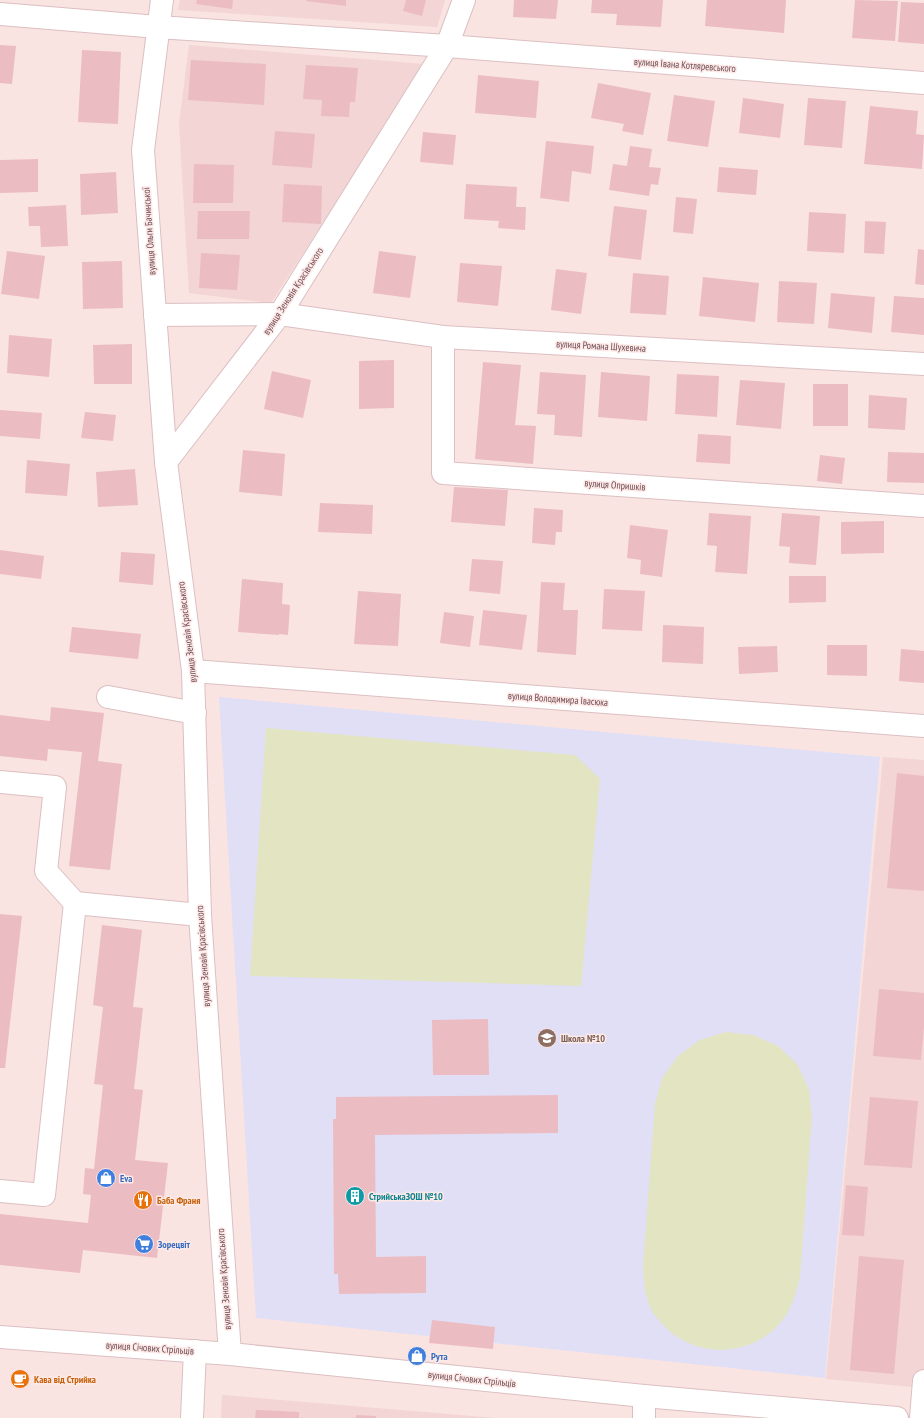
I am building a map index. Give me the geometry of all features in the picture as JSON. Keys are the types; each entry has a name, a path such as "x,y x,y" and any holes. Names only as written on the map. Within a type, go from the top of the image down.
{"street":[{"name":"вулиця Ольги Бачинської","path":"162,0 143,150 166,462"},
{"name":"вулиця Зеновія Красівського","path":"230,1354 200,915 193,672 166,462 280,314 447,46 464,0"},
{"name":"вулиця Івана Котляревського","path":"0,14 158,27 447,46 924,83"},
{"name":"вулиця Романа Шухевича","path":"155,315 280,314 443,337 924,364"},
{"name":"вулиця Опришків","path":"443,337 443,473 924,506"},
{"name":"вулиця Володимира Івасюка","path":"193,672 924,726"},
{"path":"108,697 195,714"},
{"path":"0,782 55,788 46,871 75,903 200,915"},
{"path":"0,1191 44,1195 75,903"},
{"name":"вулиця Січових Стрільців","path":"0,1337 230,1354 644,1396 897,1418"},
{"path":"192,1418 195,1351"},
{"path":"921,1418 924,1381"},
{"path":"644,1396 644,1418"}],"shaded area":[{"path":"180,0 445,0 437,27 178,10"},
{"path":"189,45 425,64 271,303 189,293 179,124"},
{"name":"Школа №10","path":"219,697 880,757 825,1378 256,1318"},
{"path":"883,757 924,760 924,1388 826,1379"},
{"path":"222,1395 496,1418 221,1418"}],"green space":[{"path":"266,728 575,755 600,779 581,986 250,976"},
{"path":"726,1032 753,1035 778,1046 797,1064 809,1089 812,1116 800,1277 793,1301 785,1317 769,1334 755,1342 739,1348 723,1350 690,1344 676,1336 663,1325 653,1313 646,1296 643,1266 655,1104 662,1078 678,1056 700,1040"}],"building":[{"path":"197,0 233,0 232,9 196,4"},
{"path":"346,0 346,6 306,1"},
{"path":"406,0 426,0 422,16 403,11"},
{"path":"514,0 558,0 556,19 513,17"},
{"path":"592,0 663,0 661,27 616,25 617,14 591,13"},
{"path":"707,0 786,0 784,33 705,26"},
{"path":"855,0 898,1 895,41 852,38"},
{"path":"901,2 924,3 924,44 898,42"},
{"path":"0,45 16,46 12,84 0,83"},
{"path":"82,50 121,52 118,124 78,122"},
{"path":"191,60 266,64 264,105 188,100"},
{"path":"306,65 358,68 355,102 350,102 349,117 321,116 322,100 303,99"},
{"path":"478,75 539,81 536,118 475,113"},
{"path":"598,83 651,93 643,135 622,131 624,124 591,118"},
{"path":"674,95 715,101 708,147 667,141"},
{"path":"743,98 784,104 780,138 739,133"},
{"path":"808,98 846,101 842,148 804,145"},
{"path":"870,106 918,111 916,134 924,135 922,169 864,164"},
{"path":"275,131 315,134 312,168 272,165"},
{"path":"423,132 456,135 453,165 420,162"},
{"path":"546,141 594,146 591,174 572,171 569,202 540,198"},
{"path":"630,146 652,149 649,167 661,168 658,185 651,184 649,196 609,190 613,164 627,166"},
{"path":"38,159 38,192 0,193 0,160"},
{"path":"194,164 234,165 233,203 193,203"},
{"path":"719,167 758,170 756,195 717,192"},
{"path":"116,172 118,213 81,215 80,174"},
{"path":"284,184 322,186 321,224 282,222"},
{"path":"466,184 517,187 516,207 526,207 525,230 498,228 499,221 464,219"},
{"path":"676,197 697,199 693,234 673,232"},
{"path":"66,205 68,246 41,247 40,226 29,226 28,207"},
{"path":"614,206 647,210 641,260 608,256"},
{"path":"198,211 250,211 249,239 197,239"},
{"path":"809,212 846,214 844,253 807,251"},
{"path":"865,221 886,222 884,254 864,253"},
{"path":"918,249 924,250 924,285 915,284"},
{"path":"7,251 45,256 39,299 1,294"},
{"path":"379,251 416,256 410,298 373,293"},
{"path":"201,253 240,255 237,290 199,288"},
{"path":"122,261 123,308 83,309 82,262"},
{"path":"460,263 502,266 498,306 457,302"},
{"path":"556,269 587,273 581,314 551,310"},
{"path":"633,273 669,276 666,315 630,313"},
{"path":"703,277 759,283 755,322 699,316"},
{"path":"779,281 817,283 814,324 777,322"},
{"path":"831,293 875,297 872,333 828,328"},
{"path":"894,296 924,298 924,335 891,332"},
{"path":"9,335 52,339 49,377 7,373"},
{"path":"132,344 132,384 94,384 93,345"},
{"path":"394,360 394,408 359,409 359,361"},
{"path":"483,362 521,365 515,425 536,426 533,464 475,459"},
{"path":"272,371 311,380 303,418 264,409"},
{"path":"540,372 586,375 582,437 554,435 555,415 537,414"},
{"path":"601,372 650,376 647,421 598,417"},
{"path":"677,374 719,376 717,417 675,414"},
{"path":"740,380 785,383 781,429 736,425"},
{"path":"813,384 848,384 848,426 813,426"},
{"path":"869,395 907,398 905,430 868,428"},
{"path":"0,410 42,413 40,439 0,436"},
{"path":"85,412 116,415 113,441 81,438"},
{"path":"698,434 731,436 730,464 696,462"},
{"path":"243,450 285,454 282,496 239,492"},
{"path":"888,452 924,453 924,483 887,482"},
{"path":"820,455 845,458 842,484 817,481"},
{"path":"27,460 70,464 67,496 25,493"},
{"path":"135,469 138,505 98,507 96,472"},
{"path":"454,487 508,490 505,526 451,522"},
{"path":"320,503 373,505 372,534 318,532"},
{"path":"534,508 563,510 562,532 556,532 555,545 532,543"},
{"path":"709,513 751,516 747,574 715,572 717,546 707,545"},
{"path":"782,513 820,516 816,565 789,563 790,547 779,546"},
{"path":"884,521 884,553 841,554 841,522"},
{"path":"630,525 668,530 662,577 640,574 641,560 627,558"},
{"path":"0,550 44,556 41,579 0,574"},
{"path":"121,552 155,554 153,585 119,582"},
{"path":"472,559 503,561 500,594 469,591"},
{"path":"789,576 826,576 826,602 789,603"},
{"path":"242,579 283,583 282,604 290,605 288,635 238,632"},
{"path":"541,582 565,583 563,610 578,610 576,655 537,652"},
{"path":"604,589 645,591 642,631 602,629"},
{"path":"358,591 401,594 398,646 354,644"},
{"path":"483,610 527,615 522,650 479,645"},
{"path":"444,612 474,616 470,647 440,643"},
{"path":"663,625 704,627 703,664 662,662"},
{"path":"72,627 141,634 138,659 69,652"},
{"path":"827,645 867,645 867,676 827,675"},
{"path":"777,646 778,672 739,674 738,647"},
{"path":"901,649 924,651 924,683 899,681"},
{"path":"51,707 104,713 98,761 122,764 110,870 69,866 82,752 48,749 47,761 0,756 0,715 50,721"},
{"path":"897,773 924,776 924,891 887,888"},
{"path":"0,914 22,916 5,1068 0,1068"},
{"path":"102,925 142,930 133,1007 143,1008 134,1089 143,1090 135,1160 168,1163 157,1258 83,1250 80,1273 0,1265 0,1214 88,1223 91,1195 83,1194 85,1168 94,1169 103,1085 94,1084 103,1007 93,1005"},
{"path":"879,989 924,993 924,1026 921,1060 873,1056"},
{"path":"488,1019 489,1075 433,1075 432,1020"},
{"name":"СтрийськаЗОШ №10","path":"558,1095 558,1133 375,1135 376,1257 426,1256 426,1293 339,1294 338,1274 334,1274 333,1119 336,1119 336,1097"},
{"path":"870,1097 918,1101 912,1168 864,1165"},
{"path":"846,1185 868,1187 864,1236 842,1235"},
{"path":"859,1256 904,1260 894,1374 850,1370"},
{"path":"432,1320 495,1327 493,1349 429,1343"},
{"path":"256,1410 299,1412 299,1418 255,1418"},
{"path":"356,1415 376,1416 376,1418 356,1418"}],"place":[{"name":"Школа №10","path":"547,1038"},
{"name":"Eva","path":"106,1178"},
{"name":"СтрийськаЗОШ №10","path":"355,1196"},
{"name":"Баба Франя","path":"143,1200"},
{"name":"Зорецвіт","path":"144,1244"},
{"name":"Рута","path":"417,1356"},
{"name":"Кава від Стрийка","path":"20,1379"}]}
